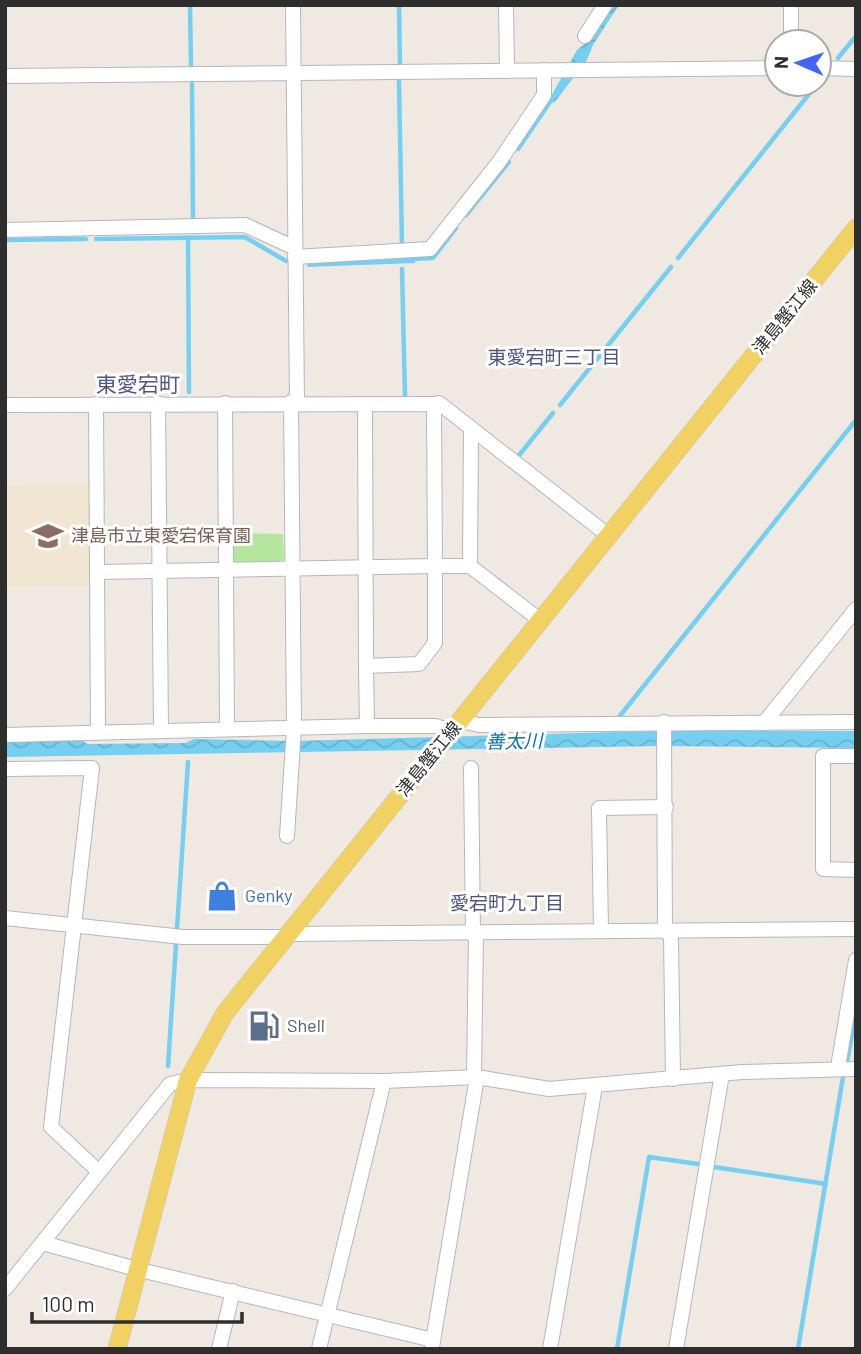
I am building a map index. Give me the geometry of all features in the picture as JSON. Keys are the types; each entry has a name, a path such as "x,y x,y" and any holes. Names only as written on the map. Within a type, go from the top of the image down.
{"main road":[{"name":"津島蟹江線","path":"117,1349 188,1080 225,1013 856,228"}],"street":[{"path":"287,836 293,731 293,5"},
{"path":"506,5 507,71"},
{"path":"585,36 605,5"},
{"path":"791,5 792,28"},
{"path":"5,76 763,68"},
{"path":"833,68 856,69"},
{"path":"5,230 245,225 295,253 430,249 499,162 544,95 547,70"},
{"path":"158,403 161,730"},
{"path":"225,403 227,729"},
{"path":"5,405 439,403 609,536"},
{"path":"96,404 98,732"},
{"path":"365,404 366,726"},
{"path":"366,666 419,664 435,643 434,404"},
{"path":"470,566 471,428"},
{"path":"97,572 470,566 541,621"},
{"path":"764,723 856,609"},
{"path":"5,735 227,729 293,731 366,726 856,722"},
{"path":"664,724 665,930 671,936 673,1079"},
{"path":"856,756 823,757 823,869 856,870"},
{"path":"5,769 92,768 51,1128 99,1172"},
{"path":"43,1243 433,1344 475,1077 471,768"},
{"path":"601,931 599,808 666,807"},
{"path":"5,918 176,936 856,929"},
{"path":"838,1067 856,960"},
{"path":"5,1289 170,1084 188,1080 475,1077 549,1088 722,1074 838,1067 856,1069"},
{"path":"676,1349 722,1074"},
{"path":"319,1349 384,1080"},
{"path":"551,1349 596,1086"},
{"path":"219,1349 233,1291"}],"shaded area":[{"name":"津島市立東愛宕保育園","path":"90,484 91,586 5,587 5,485"}],"green space":[{"path":"229,533 283,534 284,559 279,562 234,562 230,557"}],"water":[{"path":"612,5 619,5 593,45 587,60 554,103 549,100 577,50 589,40"},
{"path":"415,257 415,263 307,267 308,263"},
{"name":"善太川","path":"654,731 856,731 856,748 660,746 5,757 5,741 185,743 194,739 293,741"}],"waterway":[{"path":"190,5 191,65"},
{"path":"399,5 400,65"},
{"path":"838,58 856,36"},
{"path":"399,81 402,245"},
{"path":"192,84 193,220"},
{"path":"678,258 806,98"},
{"path":"518,149 552,99"},
{"path":"466,215 509,162"},
{"path":"410,259 433,258 456,228"},
{"path":"96,239 245,237 286,261"},
{"path":"188,238 189,392"},
{"path":"5,240 86,239"},
{"path":"560,405 671,267"},
{"path":"402,269 405,397"},
{"path":"516,459 553,413"},
{"path":"619,717 856,420"},
{"path":"168,1066 188,762"},
{"path":"847,1062 856,1012"},
{"path":"798,1349 843,1077"},
{"path":"617,1349 649,1157 698,1164"},
{"path":"714,1167 826,1184"}],"place":[{"name":"津島市立東愛宕保育園","path":"48,536"},
{"name":"Genky","path":"222,896"},
{"name":"Shell","path":"264,1026"}],"district":[{"name":"東愛宕町三丁目","path":"554,357"},
{"name":"東愛宕町","path":"138,385"},
{"name":"愛宕町九丁目","path":"507,903"}]}
